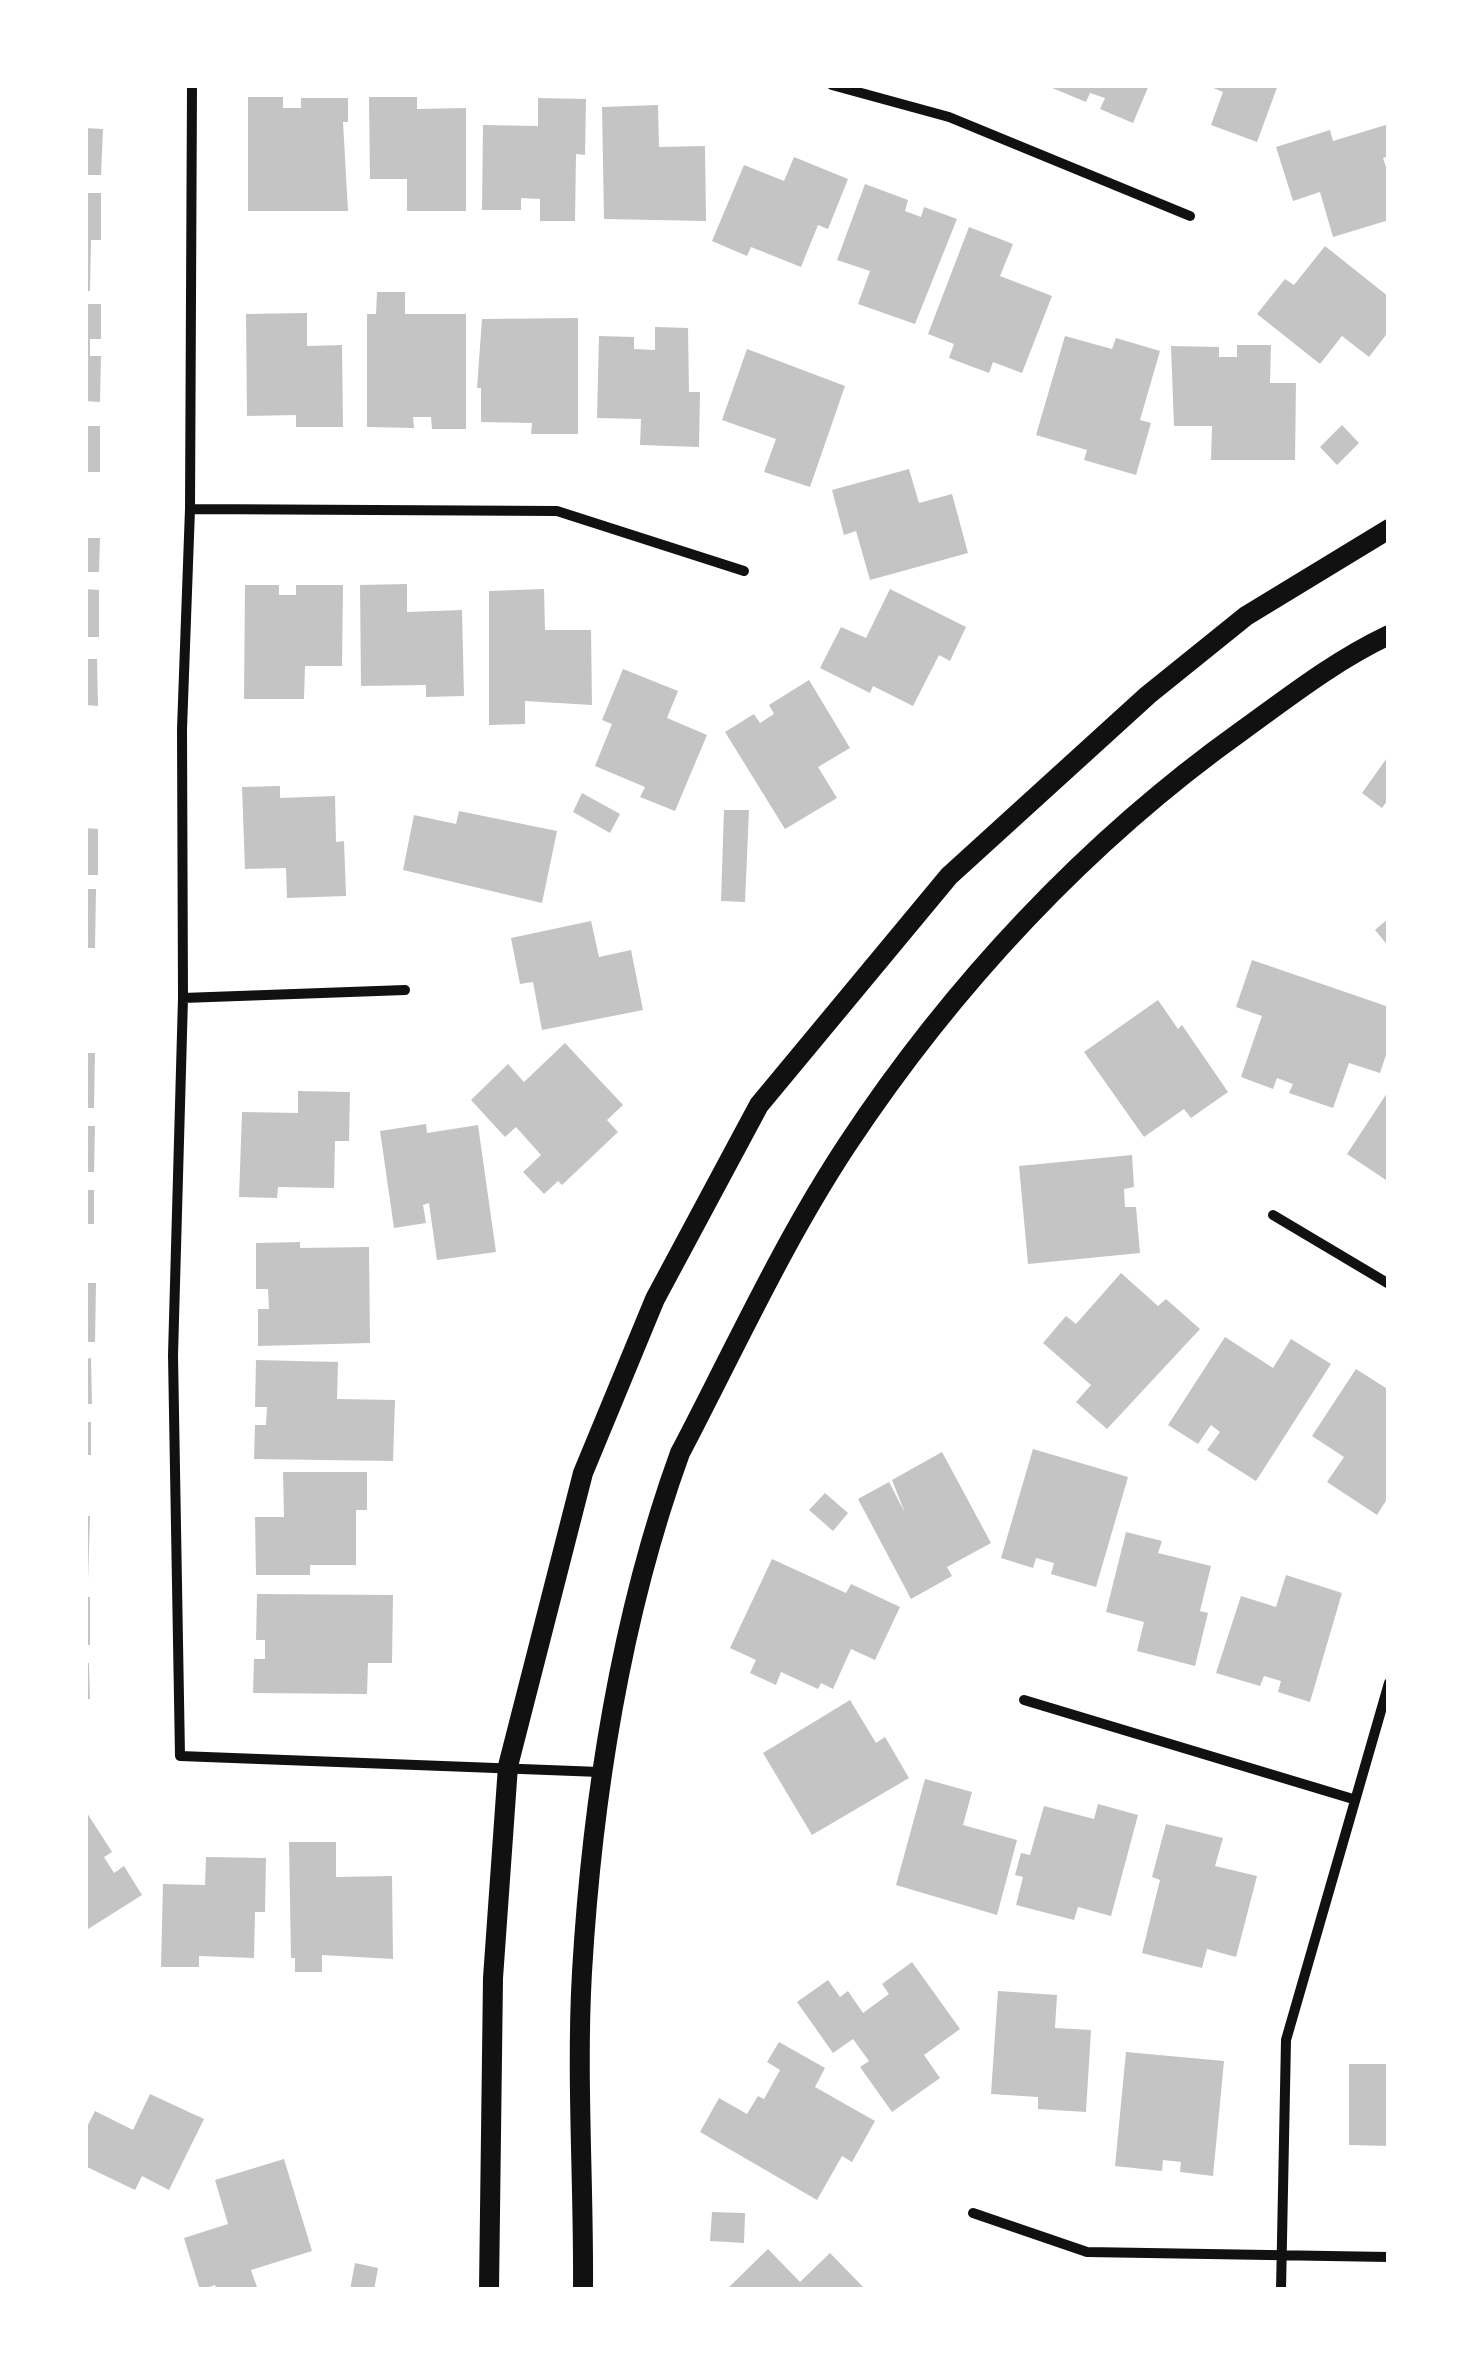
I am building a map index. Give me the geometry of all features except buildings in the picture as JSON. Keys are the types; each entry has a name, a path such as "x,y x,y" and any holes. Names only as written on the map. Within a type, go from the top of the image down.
{"main road":[{"path":"489,2290 494,1978 508,1766 584,1473 655,1299 758,1106 949,876 1148,694 1246,616 1389,529"},
{"path":"583,2290 582,1975 600,1772 660,1506 680,1453 845,1148 912,1052 1073,870 1173,780 1351,653 1389,635"}],"street":[{"path":"192,85 190,509 182,729 183,998 173,1355 180,1756 600,1772"},
{"path":"832,85 949,117 1190,216"},
{"path":"190,509 557,511 744,571"},
{"path":"183,998 406,990"},
{"path":"1273,1215 1389,1284"},
{"path":"1281,2290 1286,2040 1388,1687"},
{"path":"1024,1700 1353,1799"},
{"path":"973,2213 1088,2252 1389,2257"}]}
